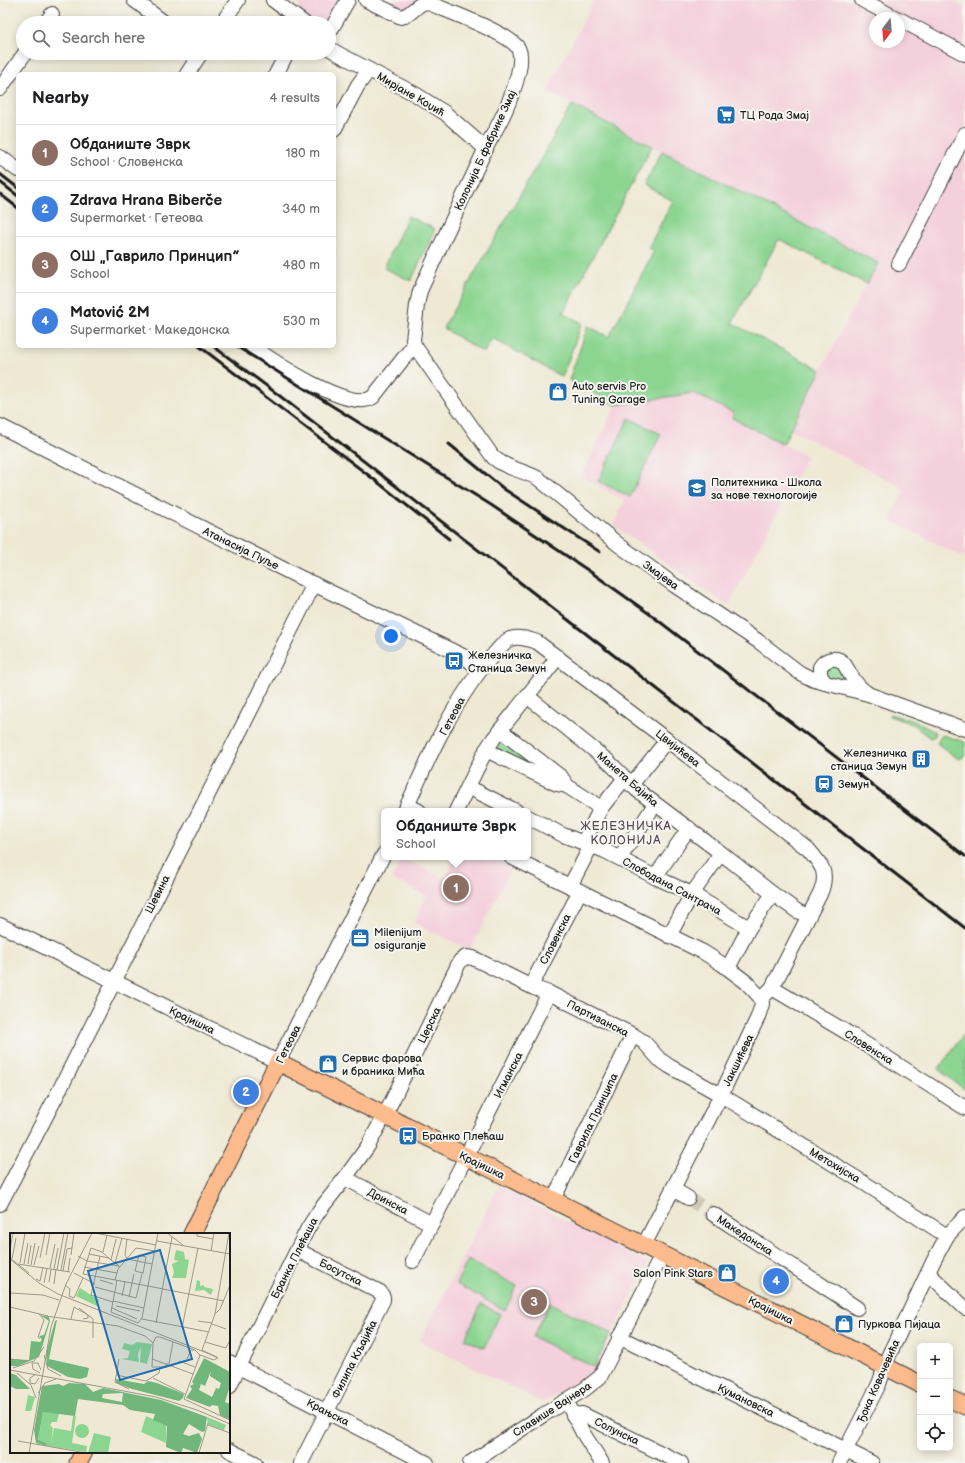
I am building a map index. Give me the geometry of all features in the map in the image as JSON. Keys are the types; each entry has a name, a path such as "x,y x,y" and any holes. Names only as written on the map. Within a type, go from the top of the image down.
{"main road":[{"name":"Крајишка","path":"278,1062 917,1383"},
{"name":"Гетеова","path":"192,1233 278,1062"},
{"path":"953,1400 965,1406"},
{"path":"78,1463 83,1453"}],"street":[{"path":"134,0 156,16"},
{"path":"227,16 238,0"},
{"path":"273,0 295,16"},
{"path":"336,21 348,0"},
{"name":"Колонија Б фабрике Змај","path":"366,0 401,17 404,17 421,3 427,1 490,29 512,42 519,50 520,61 508,105 420,291 413,340 414,344"},
{"path":"862,0 885,12"},
{"path":"905,23 965,54"},
{"name":"Мирјане Коџић","path":"336,52 415,94 445,113 486,149"},
{"path":"0,89 20,60"},
{"path":"188,72 196,60"},
{"path":"277,72 283,60"},
{"path":"336,126 358,85 369,70"},
{"path":"899,264 965,134"},
{"path":"0,157 16,169"},
{"path":"255,348 310,384 344,397 366,401 373,397 414,344"},
{"name":"Змајева","path":"414,344 493,457 508,467 526,472 539,479 619,545 674,585 758,641 800,673 822,677"},
{"name":"Атанасија Пуље","path":"1,430 463,656 475,665 478,672"},
{"name":"Шевина","path":"0,1204 58,1093 314,584"},
{"name":"Гетеова","path":"410,808 450,719 465,692 478,672 506,641 519,638"},
{"name":"Цвијићева","path":"519,638 537,642 667,740 808,850 820,862 824,874 822,889 808,916"},
{"path":"458,808 486,750 500,730 558,658"},
{"path":"868,694 858,686 843,663 834,659 830,659 822,663 822,677 839,687 868,694 965,729"},
{"path":"839,687 848,683 851,676"},
{"name":"Манета Бајића","path":"527,696 610,762 628,782 655,804 721,852 773,894 797,911 808,916"},
{"path":"500,730 561,778 567,786 601,808"},
{"name":"Словенска","path":"531,986 575,889 587,844 601,808 628,782 667,740"},
{"path":"486,750 557,784 567,786"},
{"path":"468,787 510,808"},
{"path":"620,858 655,804"},
{"name":"Слободана Сантрача","path":"531,818 563,834 620,858 655,877 692,894 749,928"},
{"path":"655,877 689,828"},
{"path":"669,936 692,894 721,852"},
{"name":"Гетеова","path":"278,1062 381,860"},
{"path":"517,860 703,952 728,968 754,990 761,1000 772,988 808,916"},
{"path":"728,968 749,928 773,894"},
{"name":"Крајишка","path":"0,925 278,1062"},
{"name":"Партизанска","path":"466,957 473,958 549,993 633,1035 644,1042 659,1059 669,1066 721,1095"},
{"name":"Церска","path":"384,1116 460,962 466,957"},
{"name":"Словенска","path":"772,988 852,1036 965,1108"},
{"name":"Игманска","path":"467,1157 549,993"},
{"name":"Јакшићева","path":"644,1246 721,1095 762,1008 761,1000"},
{"name":"Гаврила Принципа","path":"553,1200 633,1035"},
{"name":"Метохијска","path":"721,1095 947,1236"},
{"name":"Бранка Плећаша","path":"230,1382 234,1364 319,1211 368,1146 384,1116"},
{"path":"413,1261 467,1157"},
{"name":"Дринска","path":"345,1178 432,1224"},
{"path":"673,1189 688,1198"},
{"name":"Македонска","path":"713,1214 857,1308"},
{"name":"Ђока Ковачевића","path":"839,1463 879,1384 888,1355 928,1273 947,1236 965,1217"},
{"name":"Босутска","path":"297,1250 380,1292 383,1297"},
{"name":"Славише Вајнера","path":"470,1463 566,1400 586,1389 600,1377 604,1372 619,1337 662,1255"},
{"path":"928,1273 965,1308"},
{"name":"Филипа Кљајића","path":"301,1463 382,1304 383,1297"},
{"name":"Кумановска","path":"619,1337 872,1463"},
{"name":"Крањска","path":"234,1364 427,1463"},
{"path":"566,1400 602,1463"},
{"name":"Солунска","path":"574,1415 582,1414 681,1463"},
{"path":"230,1450 255,1463"}],"shaded area":[{"path":"302,0 343,0 333,16 303,16 297,12"},
{"path":"374,0 418,0 403,14"},
{"name":"ТЦ Рода Змај","path":"594,0 952,0 965,7 965,558 890,520 905,489 790,429 877,263 547,92"},
{"name":"Политехника - Школа за нове технологоије","path":"693,393 734,413 732,419 807,456 728,606 613,525 625,501 582,476 616,405"},
{"path":"401,860 406,860 445,879 454,860 503,860 513,865 470,950 414,923 427,896 392,879"},
{"path":"499,1186 648,1263 594,1370 543,1403 420,1341"}],"green space":[{"path":"572,105 652,146 563,313 582,323 562,377 492,338 484,353 443,328"},
{"path":"662,151 878,263 867,284 779,239 732,323 821,370 783,444 732,418 734,413 693,393 616,405 569,380 588,326 609,337 654,251 648,248 673,201 644,185"},
{"path":"408,216 435,229 411,281 384,268"},
{"path":"629,418 661,434 630,497 598,481"},
{"path":"834,661 848,677 846,681 839,684 826,680 822,669"},
{"path":"890,714 914,721 935,732 935,736 930,738 912,724 889,716"},
{"path":"942,735 965,742 965,754 962,758 957,758 938,744 938,741"},
{"path":"502,740 555,776 497,751 497,747"},
{"path":"965,1033 965,1090 938,1069"},
{"path":"468,1260 517,1286 505,1310 456,1284"},
{"path":"550,1303 611,1333 594,1367 533,1337"},
{"path":"481,1304 500,1314 484,1348 465,1339"}],"tunnel":[{"path":"688,1198 713,1214"}],"railway":[{"path":"0,174 16,186"},
{"path":"0,182 16,194"},
{"path":"0,194 16,206"},
{"path":"202,348 380,484 449,539"},
{"path":"216,348 276,393 965,928"},
{"path":"239,348 491,505 595,575 651,615 965,856"},
{"path":"449,444 504,489 600,552"}],"place":[{"name":"ТЦ Рода Змај","path":"726,115"},
{"name":"Auto servis Pro Tuning Garage","path":"558,392"},
{"name":"Политехника - Школа за нове технологоије","path":"697,488"},
{"name":"Железничка Станица Земун","path":"454,661"},
{"name":"Железничка станица Земун","path":"921,759"},
{"name":"Земун","path":"824,784"},
{"name":"Обданиште Зврк","path":"456,888"},
{"name":"Milenijum osiguranje","path":"360,938"},
{"name":"Сервис фарова и браника Мића","path":"328,1064"},
{"name":"Zdrava Hrana Biberče","path":"246,1092"},
{"name":"Бранко Плећаш","path":"408,1136"},
{"name":"Salon Pink Stars","path":"727,1273"},
{"name":"Matović 2M","path":"776,1281"},
{"name":"ОШ „Гаврило Принцип”","path":"534,1302"},
{"name":"Пуркова Пијаца","path":"844,1324"}],"district":[{"name":"ЖЕЛЕЗНИЧКА КОЛОНИЈА","path":"626,833"}]}
